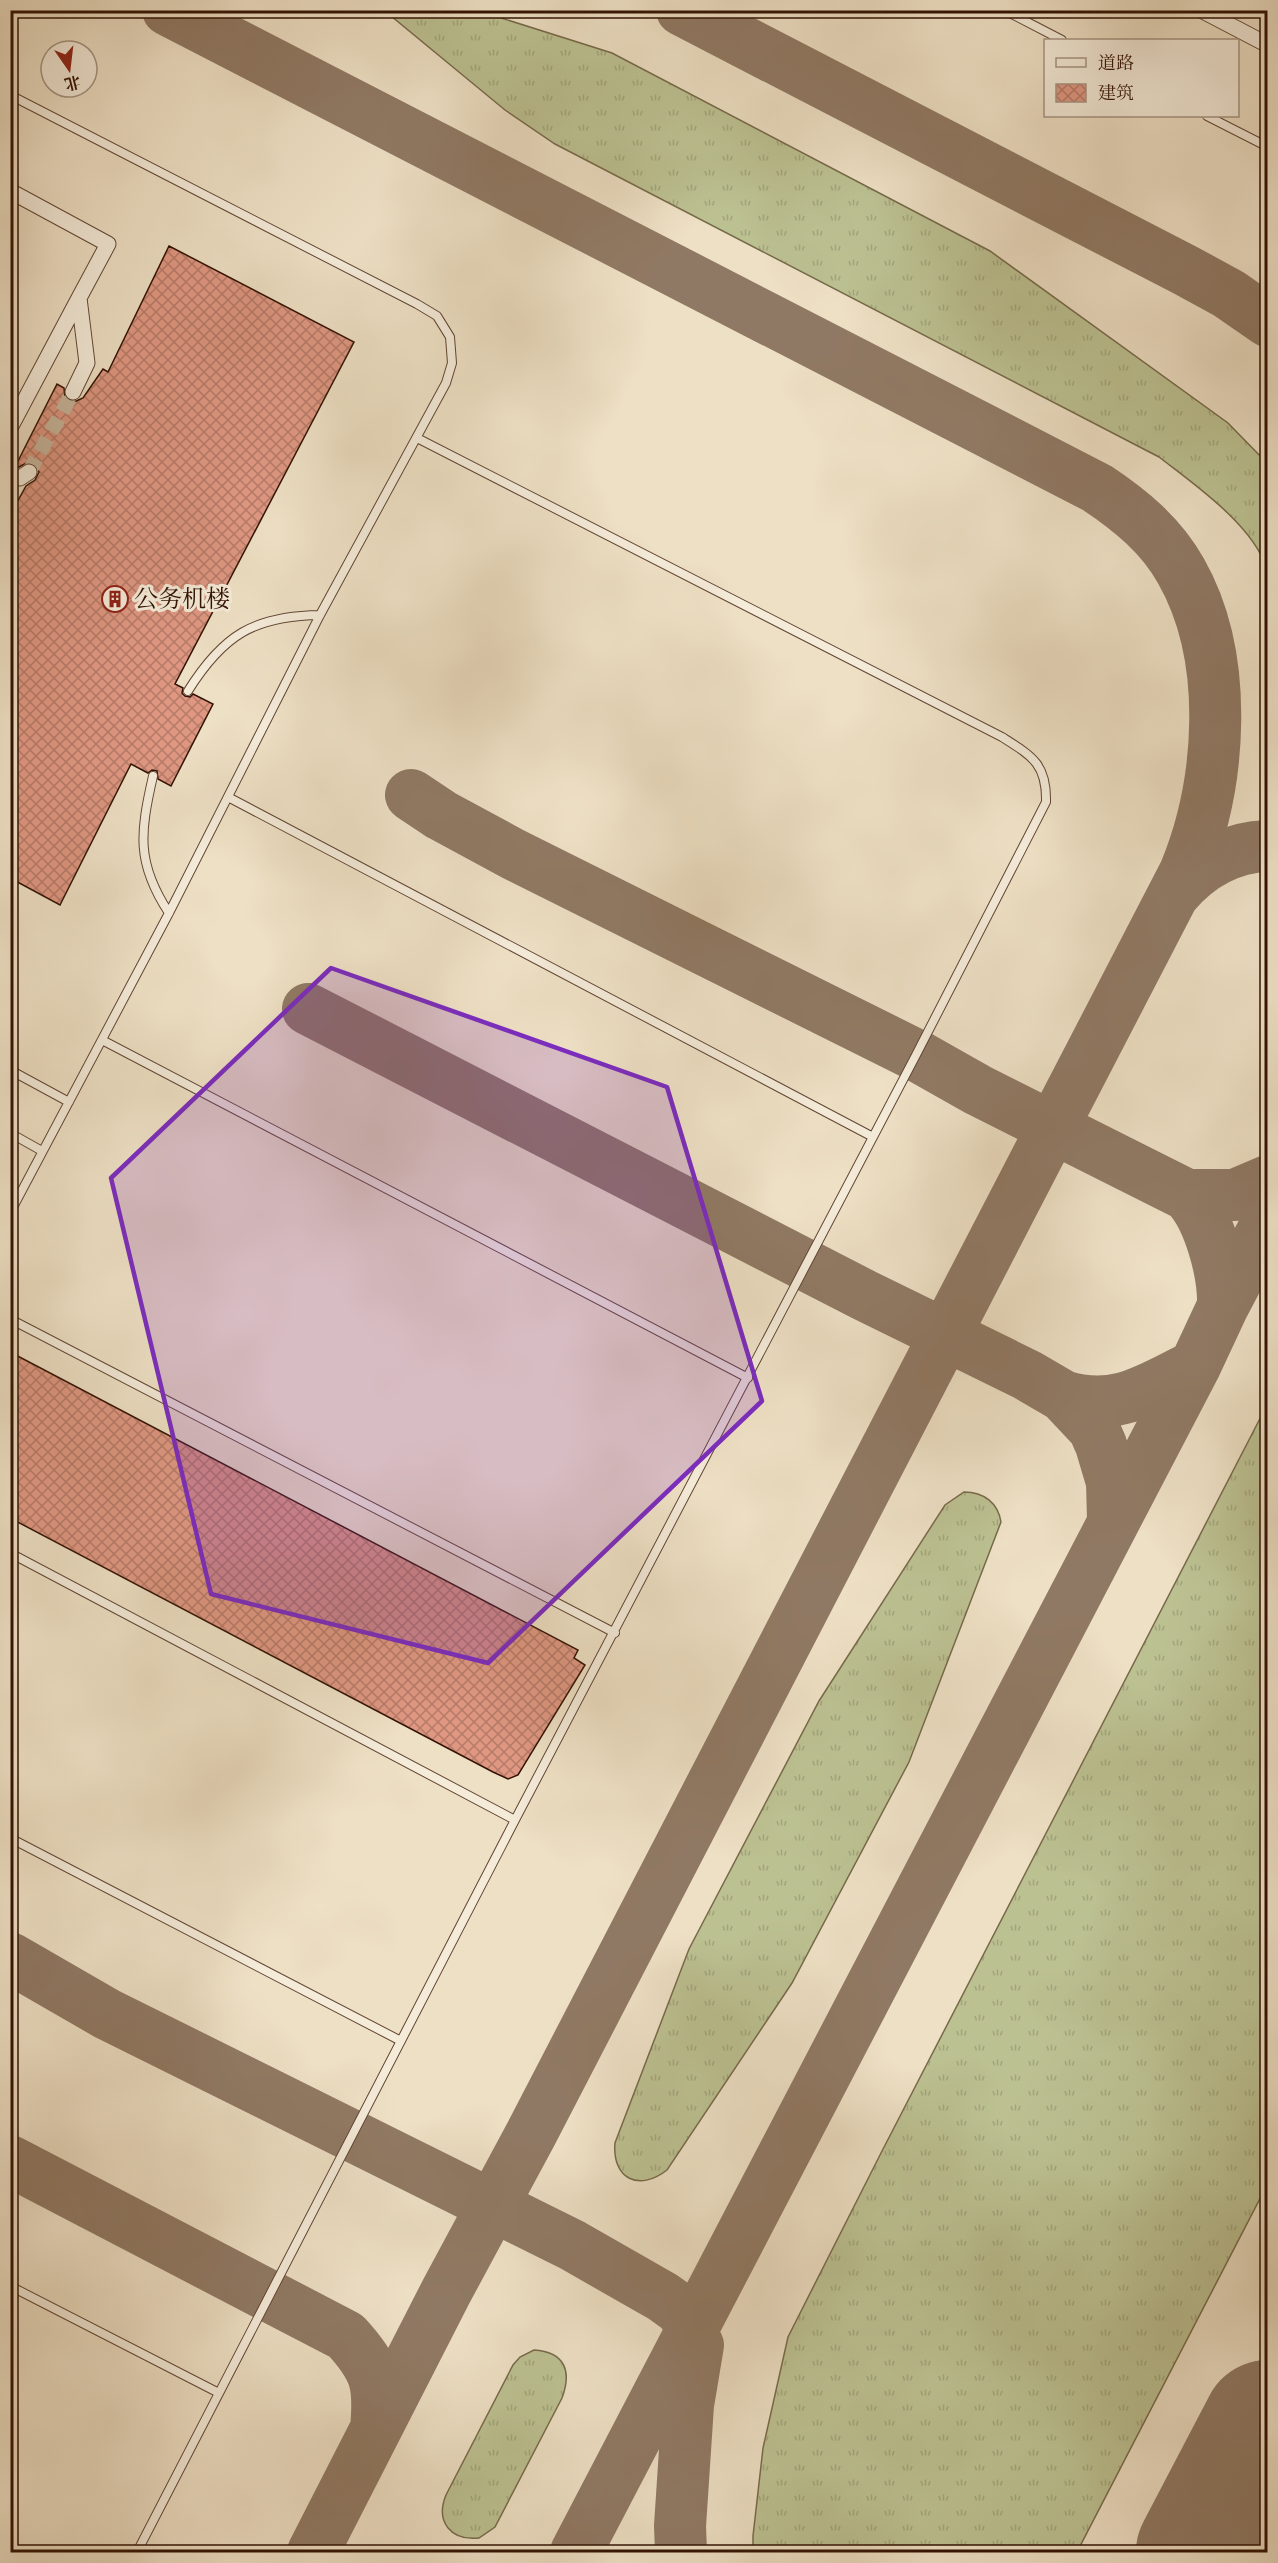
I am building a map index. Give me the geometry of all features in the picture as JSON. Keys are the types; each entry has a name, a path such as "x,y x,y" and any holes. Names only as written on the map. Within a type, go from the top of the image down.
{"street":[{"path":"1201,10 1268,45"},
{"path":"10,191 108,244 10,428"},
{"path":"73,392 87,363 79,298"},
{"path":"10,476 20,478 29,472"}],"lane":[{"path":"1004,10 1060,39"},
{"path":"10,95 407,298 437,316 450,337 452,363 446,383 320,615 169,913 10,1213"},
{"path":"1209,117 1268,147"},
{"path":"137,2553 218,2392 515,1820 1041,817 1046,802 1046,788 1039,764 1002,737 417,438"},
{"path":"188,691 217,652 239,633 264,621 292,615 320,615"},
{"path":"153,776 141,839 146,866 157,894 169,913"},
{"path":"228,797 873,1137"},
{"path":"102,1040 748,1378"},
{"path":"10,1070 69,1102"},
{"path":"10,1133 42,1150"},
{"path":"10,1319 615,1633"},
{"path":"10,1553 515,1820"},
{"path":"10,1838 401,2041"},
{"path":"10,2286 218,2392"}],"highlighted area":[{"path":"331,968 667,1087 762,1401 488,1663 211,1594 111,1178"}],"green space":[{"path":"385,11 479,11 612,53 990,251 1228,423 1267,463 1267,569 1260,553 1236,522 1205,493 1159,457 555,144 505,110"},
{"path":"1267,1405 1267,2185 1077,2552 753,2552 763,2448 788,2337"},
{"path":"964,1492 978,1494 989,1500 997,1509 1001,1522 909,1762 792,1983 667,2170 647,2180 637,2181 629,2178 618,2166 615,2143 689,1949 819,1701 945,1505"},
{"path":"534,2350 553,2355 563,2365 566,2379 562,2398 495,2527 479,2538 460,2536 453,2533 444,2521 443,2505 446,2495 513,2365 520,2357"}],"building":[{"name":"公务机楼","path":"169,246 354,342 175,684 183,688 182,693 185,696 190,697 193,694 213,704 171,786 158,779 157,771 152,770 148,773 131,764 60,905 10,878 10,515 26,486 35,480 39,472 33,463 28,462 19,467 16,465 57,384 64,388 65,398 74,402 83,398 103,369 108,372"},
{"path":"10,1352 578,1650 574,1658 585,1665 518,1775 508,1779 493,1772 10,1518"}],"taxiway":[{"path":"168,10 1097,488 1144,524 1164,546 1181,571 1197,605 1208,642 1214,680 1213,760 1207,799 1185,872 313,2552"},
{"path":"682,10 1185,270 1229,294 1268,321"},
{"path":"411,795 441,815 513,854 916,1055 978,1090 1187,1195 1209,1232 1218,1263 1223,1306"},
{"path":"1174,894 1193,875 1215,860 1240,850 1268,846"},
{"path":"308,1009 864,1295 1027,1375 1063,1396 1094,1429 1101,1445 1112,1482 1113,1520"},
{"path":"1187,1195 1235,1195 1268,1181"},
{"path":"576,2552 1195,1366 1223,1306 1268,1221"},
{"path":"1063,1396 1100,1402 1116,1400 1147,1390 1195,1366"},
{"path":"10,1958 107,2014 572,2245 663,2297 681,2310 692,2328 695,2340 694,2360"},
{"path":"10,2161 346,2336 364,2359 374,2379 377,2401 376,2429"},
{"path":"681,2552 680,2526 688,2405 698,2345"}],"runway":[{"path":"1202,2552 1268,2426"}],"tunnel":[{"path":"29,472 73,392"}],"place":[{"name":"公务机楼","path":"115,599"}]}
